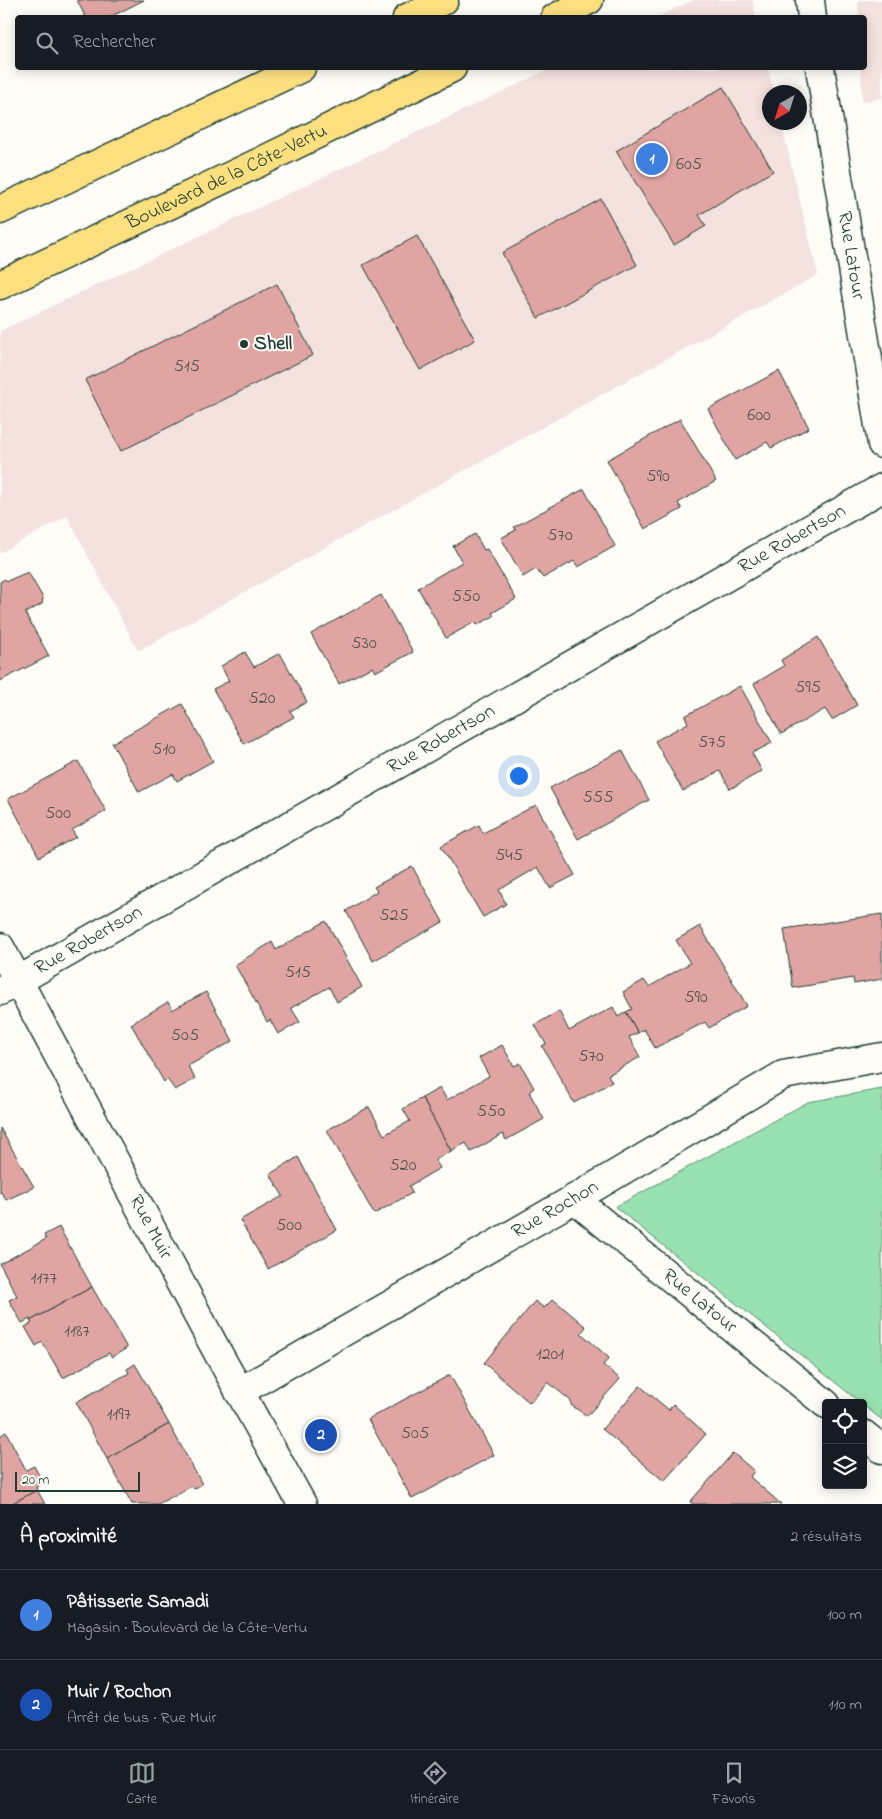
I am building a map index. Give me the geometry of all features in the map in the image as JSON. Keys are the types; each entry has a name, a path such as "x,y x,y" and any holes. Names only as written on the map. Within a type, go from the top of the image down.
{"main road":[{"path":"413,15 444,0"},
{"path":"561,15 589,0"},
{"path":"0,210 297,70"},
{"name":"Boulevard de la Côte-Vertu","path":"0,285 260,162 448,70"}],"street":[{"path":"810,0 812,15"},
{"name":"Rue Latour","path":"820,70 882,444"},
{"name":"Rue Robertson","path":"9,986 882,488"},
{"name":"Rue Muir","path":"0,948 9,986 302,1504"},
{"name":"Rue Rochon","path":"239,1392 574,1199 783,1075 882,1057"},
{"name":"Rue Latour","path":"574,1199 822,1401"},
{"path":"867,1437 882,1450"}],"shaded area":[{"path":"694,0 752,0 756,15 661,15"},
{"path":"858,0 882,0 882,98 862,102 861,70 867,70 867,15 859,15"},
{"path":"548,70 768,70 772,85 762,85 762,130 783,130 818,275 138,651 67,516 0,553 0,331"}],"green space":[{"path":"882,1089 882,1420 867,1408 867,1399 856,1399 615,1207 808,1102"}],"building":[{"path":"77,0 144,0 114,15 84,15"},
{"path":"723,87 773,171 699,215 706,226 674,245 616,151"},
{"path":"601,199 637,265 538,318 502,253"},
{"path":"417,236 475,340 420,370 363,265"},
{"path":"277,284 313,355 121,451 85,380"},
{"path":"779,371 809,428 771,448 767,442 735,460 708,409"},
{"path":"680,419 716,481 678,503 682,509 645,529 607,460"},
{"path":"584,489 615,546 578,567 574,561 543,578 536,569 523,577 501,538 516,530 514,527"},
{"path":"475,534 484,550 487,549 516,599 492,613 494,616 477,625 475,622 446,638 418,588 462,562 453,546"},
{"path":"28,572 43,598 42,604 25,613 49,656 0,681 0,582"},
{"path":"381,595 413,652 375,672 372,667 339,684 311,634"},
{"path":"818,637 857,705 832,720 825,709 781,734 754,684 784,666 781,660"},
{"path":"245,652 254,667 280,653 307,702 290,711 294,717 244,744 213,689 229,681 221,666"},
{"path":"740,686 772,743 752,753 762,771 730,789 720,771 683,791 655,741 688,723 685,716"},
{"path":"182,704 213,761 177,781 173,774 139,792 112,743"},
{"path":"622,750 649,800 578,839 550,788"},
{"path":"78,761 106,811 72,830 76,837 39,857 8,799"},
{"path":"536,805 575,875 550,888 538,867 499,890 506,904 483,917 441,846 479,825 483,833"},
{"path":"412,866 443,922 373,961 346,911 377,891 374,887"},
{"path":"882,914 882,979 854,984 853,978 793,988 784,929"},
{"path":"326,921 362,987 337,1002 329,987 291,1008 300,1022 278,1034 270,1020 267,1022 235,965 272,942 276,950"},
{"path":"700,926 747,1006 709,1028 705,1022 655,1048 644,1029 638,1033 626,1012 632,1009 623,992 644,980 649,987 690,963 676,940"},
{"path":"206,992 233,1041 188,1066 195,1079 175,1090 167,1079 164,1082 131,1024 168,1002 172,1010"},
{"path":"613,1007 618,1017 626,1012 638,1033 629,1037 640,1057 608,1075 612,1082 574,1103 542,1046 546,1044 535,1025 559,1011 569,1031"},
{"path":"502,1045 514,1066 520,1063 534,1088 530,1091 530,1094 544,1119 506,1140 503,1134 471,1152 466,1143 451,1151 422,1098 440,1088 447,1100 489,1076 479,1058"},
{"path":"422,1098 451,1151 435,1160 440,1168 409,1186 412,1193 374,1214 327,1130 369,1107 384,1135 410,1121 403,1109"},
{"path":"0,1128 34,1187 6,1200 0,1193"},
{"path":"298,1157 337,1230 268,1269 240,1220 283,1196 270,1174"},
{"path":"59,1227 92,1287 30,1321 30,1319 22,1323 9,1300 17,1296 0,1264 46,1239 44,1235"},
{"path":"92,1287 127,1348 112,1357 109,1353 63,1378 42,1342 36,1346 25,1327 32,1323 30,1321"},
{"path":"553,1299 586,1327 581,1333 609,1358 603,1365 620,1379 587,1416 571,1405 571,1401 548,1382 530,1403 484,1363 535,1301 544,1308"},
{"path":"135,1364 169,1424 107,1459 76,1402 129,1373 127,1369"},
{"path":"450,1375 494,1455 412,1499 368,1419"},
{"path":"640,1386 669,1410 673,1404 706,1434 664,1481 602,1429"},
{"path":"169,1424 202,1484 194,1489 192,1486 158,1504 132,1504 107,1459"},
{"path":"6,1432 26,1470 34,1466 43,1483 36,1487 37,1490 11,1504 0,1504 0,1436"},
{"path":"733,1453 754,1471 750,1477 781,1504 693,1504 690,1502"},
{"path":"37,1490 45,1504 11,1504"}],"place":[{"name":"Pâtisserie Samadi","path":"652,159"},
{"name":"Shell","path":"244,344"},
{"name":"Muir / Rochon","path":"321,1435"}]}
